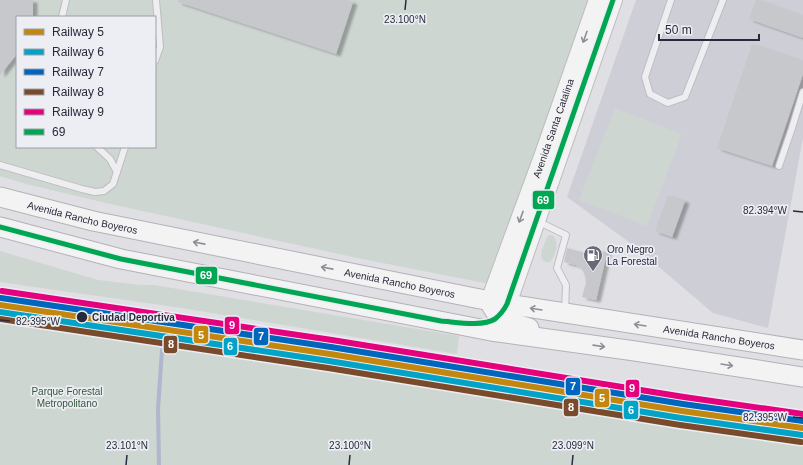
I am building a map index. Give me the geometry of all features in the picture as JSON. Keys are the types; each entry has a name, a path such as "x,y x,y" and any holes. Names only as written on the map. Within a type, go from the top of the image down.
{"highway":[{"name":"Avenida Rancho Boyeros","path":"0,196 92,221 493,302 803,350"},
{"path":"0,227 122,259 491,331 636,351 803,377"},
{"path":"441,321 482,324 492,321 493,302"},
{"path":"493,302 511,322 539,331 560,340"}],"main road":[{"name":"Avenida Santa Catalina","path":"493,302 598,0"},
{"name":"Avenida Santa Catalina","path":"493,302 536,220 613,0"}],"lane":[{"path":"62,16 66,0"},
{"path":"156,0 160,47 156,58"},
{"path":"671,0 645,77 650,94 668,103 685,97 723,0"},
{"path":"779,166 803,92"},
{"path":"99,148 110,159 117,172"},
{"path":"0,166 82,189 95,192 104,191 113,184 125,148"},
{"path":"536,220 566,235 557,268 566,285 565,313"}],"shaded area":[{"path":"636,0 803,0 803,138 768,328 713,313 633,245 567,197"}],"green space":[{"path":"0,0 588,0 490,284 362,259 26,184 0,176"},
{"path":"615,108 682,134 647,226 579,200"},
{"path":"552,235 556,241 556,248 554,256 550,262 542,259 541,256 548,236"},
{"path":"0,251 98,280 140,285 154,285 459,336 457,354 182,308 0,282"},
{"name":"Parque Forestal Metropolitano","path":"0,320 496,388 803,435 803,465 0,465"}],"building":[{"path":"0,0 33,0 33,16 16,16 16,55 0,75"},
{"path":"178,0 347,0 353,2 336,54 178,2"},
{"path":"756,0 803,16 803,38 749,19"},
{"path":"752,44 803,61 803,74 772,166 717,148"},
{"path":"668,195 685,201 672,237 655,231"},
{"name":"Oro Negro La Forestal","path":"567,248 586,253 589,248 607,252 596,300 582,297 586,283 585,276 582,269 576,265 564,262"}],"waterway":[{"path":"159,465 158,409 162,350"}],"rail line":[{"name":"9","path":"2,291 332,340 684,397 803,414"},
{"name":"7","path":"1,298 331,347 683,404 803,421"},
{"name":"5","path":"0,305 330,354 682,411 803,428"},
{"name":"6","path":"0,312 329,361 681,418 802,435"},
{"name":"8","path":"0,319 328,368 680,425 801,442"}],"transit line":[{"name":"69","path":"0,227 121,259 441,321 469,323 483,323 490,321 499,316 507,304 613,0"}],"place":[{"name":"Oro Negro La Forestal","path":"593,272"},
{"name":"Ciudad Deportiva","path":"82,317"}]}
